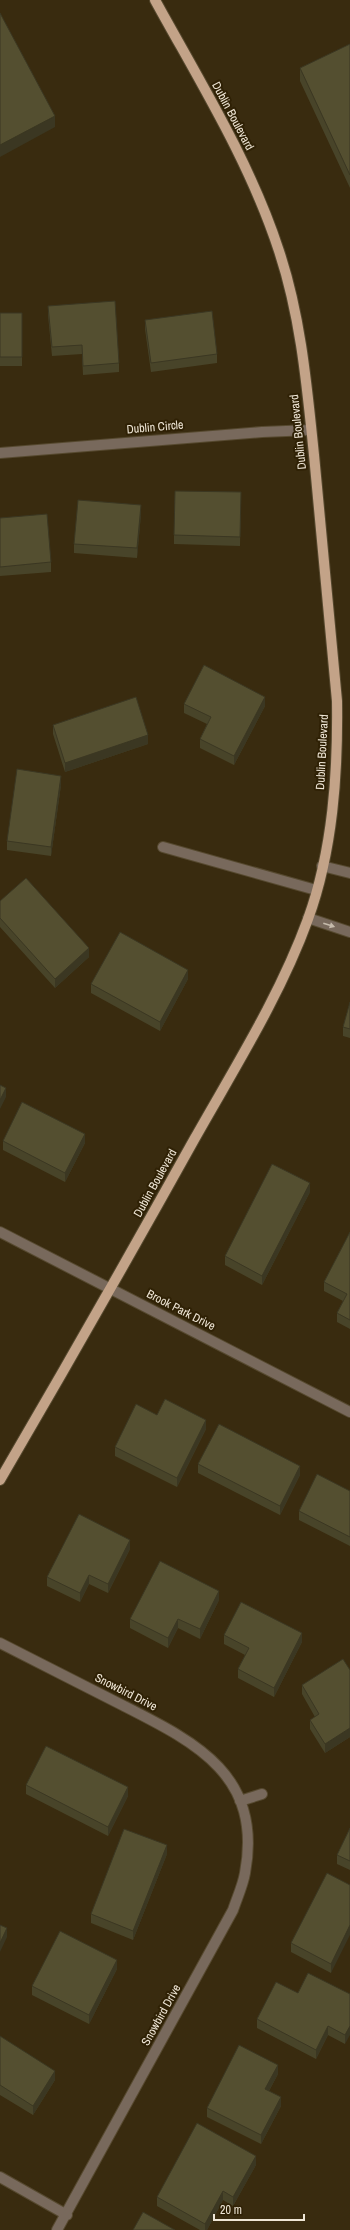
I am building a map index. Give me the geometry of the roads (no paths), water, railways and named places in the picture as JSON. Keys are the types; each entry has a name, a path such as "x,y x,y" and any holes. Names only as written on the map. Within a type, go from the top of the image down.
{"main road":[{"name":"Dublin Boulevard","path":"0,1480 111,1289 255,1032 274,994 308,918 322,866 333,806 337,738 337,701 311,430 301,345 292,297 268,218 256,189 229,134 155,0"}],"street":[{"name":"Dublin Circle","path":"0,453 262,432 311,430"},
{"path":"163,847 316,890"},
{"path":"322,866 350,873"},
{"path":"308,918 350,932"},
{"name":"Brook Park Drive","path":"0,1232 350,1412"},
{"name":"Snowbird Drive","path":"0,1643 170,1729 199,1748 226,1773 240,1801 248,1832 245,1873 233,1910 58,2230"},
{"path":"240,1801 262,1794"},
{"path":"0,2177 67,2215"}]}
